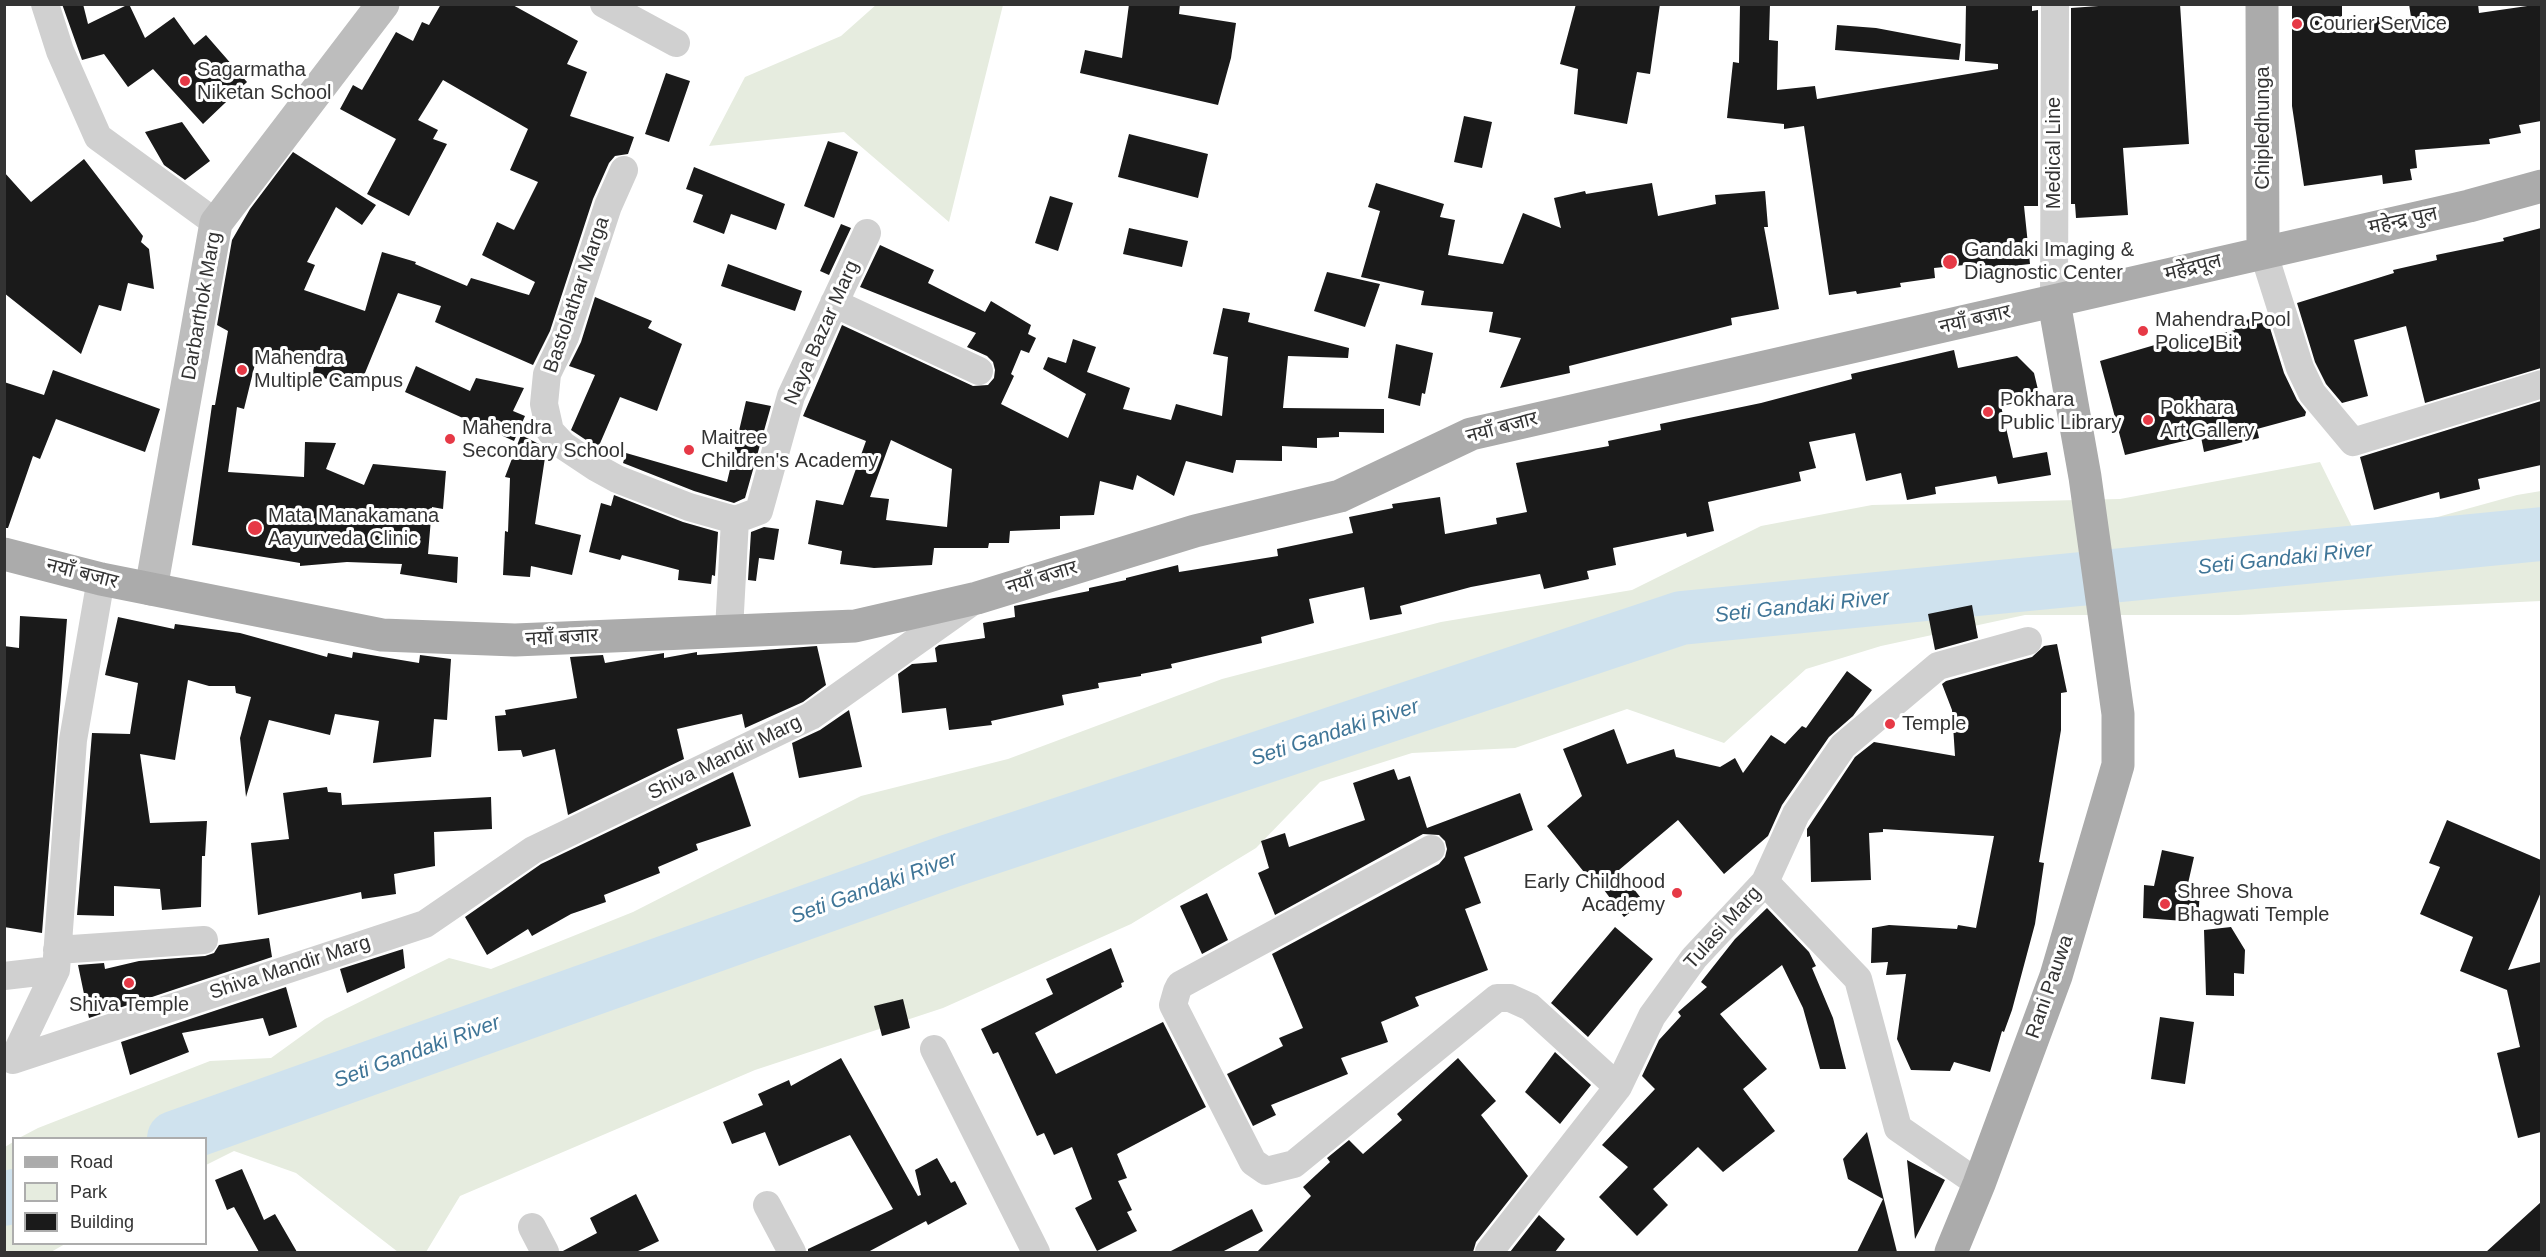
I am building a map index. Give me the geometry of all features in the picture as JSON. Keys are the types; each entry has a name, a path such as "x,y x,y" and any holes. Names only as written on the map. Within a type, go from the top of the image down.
{"main road":[{"name":"Darbarthok Marg","path":"151,589 216,224 384,4"},
{"name":"Chipledhunga","path":"2262,4 2263,251"},
{"name":"महेन्द्र पुल","path":"2263,251 2469,206 2541,186"},
{"name":"महेंद्रपूल","path":"2054,302 2263,251"},
{"name":"नयाँ बजार","path":"4,554 101,579 382,635 515,640 855,626 977,598 1195,531 1340,496 1470,434 2054,302"},
{"name":"Rani Pauwa","path":"1951,1252 1979,1184 2059,965 2118,765 2118,714 2085,477 2054,302"}],"street":[{"path":"45,4 60,51 99,137 216,224"},
{"path":"604,4 676,43"},
{"name":"Medical Line","path":"2054,302 2055,4"},
{"name":"Bastolathar Marga","path":"624,170 605,214 592,261 577,296 565,337 548,374 544,404 550,431 564,446 617,479 689,507 735,520"},
{"name":"Naya Bazar Marg","path":"735,520 759,511 791,396 867,233"},
{"path":"2263,251 2300,368 2312,393 2353,442 2397,431 2541,384"},
{"path":"834,303 979,371"},
{"path":"729,630 735,520"},
{"name":"Shiva Mandir Marg","path":"9,1063 57,960 73,740 101,579"},
{"name":"Shiva Mandir Marg","path":"9,1063 425,924 533,850 811,716 977,598"},
{"name":"Tulasi Marg","path":"1489,1252 1618,1087 1652,1016 1694,957 1765,882 1796,814 1843,746 1938,666 2028,640"},
{"path":"1431,849 1180,985 1173,1005 1253,1162 1266,1171 1294,1164 1497,998 1510,998 1530,1007 1618,1087"},
{"path":"1765,882 1858,979 1898,1128 1979,1184"},
{"path":"4,976 57,960 204,940"},
{"path":"934,1049 1036,1252"},
{"path":"767,1205 792,1252"},
{"path":"532,1227 545,1252"}],"green space":[{"path":"877,4 1003,5 949,222 844,132 709,146 745,77 841,36"},
{"path":"2320,462 2358,539 2517,495 2541,491 2541,601 2238,615 2025,615 1881,646 1806,669 1724,743 1627,709 1515,748 1412,753 1320,782 1256,848 1131,924 943,1008 755,1070 460,1196 426,1252 398,1252 296,1173 234,1151 207,1164 207,1137 21,1137 38,1128 210,1061 271,1058 325,1019 449,958 491,969 633,912 861,796 1008,759 1222,679 1441,622 1632,590 1761,526 1872,505 2120,499"},
{"path":"12,1143 12,1245 63,1245 51,1252 5,1252 5,1147"}],"building":[{"path":"62,4 83,4 88,24 129,4 145,38 174,17 194,45 206,35 247,82 203,124 153,69 128,87 104,54 82,60"},
{"path":"441,4 511,4 578,41 567,64 587,72 570,116 634,137 628,154 615,156 609,163 593,199 550,331 533,365 435,322 441,306 398,293 360,385 312,376 314,367 257,356 244,409 237,407 228,472 304,477 305,442 336,443 326,469 364,485 373,464 446,471 443,509 432,507 428,554 458,557 457,583 400,574 402,564 347,562 300,566 300,563 192,545 212,405 215,405 228,331 217,325 232,240 250,209 293,152 376,205 362,225 336,207 307,262 315,265 304,290 365,311 382,252 416,262 415,264 467,286 471,278 529,295 535,282 482,255 497,222 514,230 538,182 510,170 528,129 443,80 418,120 438,130 433,139 447,144 409,216 367,194 396,139 340,109 353,85 362,90 396,32 413,41 422,22 429,25"},
{"path":"1129,4 1180,4 1179,14 1236,23 1231,58 1218,105 1080,73 1085,50 1122,58"},
{"path":"1576,4 1660,4 1650,74 1637,72 1627,124 1574,114 1578,69 1560,64"},
{"path":"1740,4 1770,4 1769,40 1778,41 1777,90 1815,86 1817,99 1998,69 1998,64 1965,61 1966,4 2032,4 2032,11 2038,10 2038,206 2024,206 2030,264 1986,269 1985,263 1934,268 1935,278 1900,283 1901,287 1857,294 1856,291 1829,295 1804,126 1784,129 1784,124 1727,118 1733,62 1739,63"},
{"path":"2126,4 2180,4 2189,144 2123,148 2128,215 2076,218 2075,204 2071,204 2071,8"},
{"path":"2292,4 2342,4 2342,17 2411,17 2409,4 2478,4 2479,13 2541,4 2541,121 2519,125 2521,133 2489,139 2490,144 2415,150 2417,168 2410,169 2412,180 2383,184 2382,175 2304,186 2292,106"},
{"path":"1837,25 1876,28 1961,44 1959,60 1835,50"},
{"path":"666,73 690,81 669,142 645,134"},
{"path":"1464,116 1492,122 1482,168 1454,162"},
{"path":"182,122 210,161 185,180 164,165 145,132"},
{"path":"1129,134 1208,154 1198,198 1118,177"},
{"path":"828,141 858,152 834,218 804,206"},
{"path":"84,159 143,236 141,242 149,249 154,289 128,283 121,311 99,305 81,354 4,293 4,172 31,202"},
{"path":"694,167 785,204 776,230 731,214 724,234 693,222 703,195 686,189"},
{"path":"1376,183 1444,204 1440,217 1455,220 1448,255 1503,264 1523,213 1561,228 1554,198 1585,191 1586,194 1652,183 1658,216 1716,204 1715,195 1765,191 1768,227 1764,227 1779,309 1731,318 1732,325 1569,366 1570,373 1500,388 1521,338 1489,332 1493,312 1421,305 1424,291 1361,277 1380,211 1368,207"},
{"path":"1050,196 1073,203 1058,251 1035,243"},
{"path":"841,224 851,228 829,275 820,271"},
{"path":"1129,228 1188,241 1182,267 1123,254"},
{"path":"2541,228 2541,368 2425,403 2406,326 2354,340 2368,396 2342,403 2326,384 2315,362 2297,303 2394,273 2393,270 2437,260 2436,255 2504,241 2503,238"},
{"path":"880,245 934,270 928,283 985,312 991,301 1031,325 1028,334 1036,338 1029,353 1021,350 1011,374 1014,376 1001,404 1068,438 1086,394 1043,369 1048,357 1066,363 1073,339 1096,347 1087,372 1130,388 1123,409 1171,420 1176,404 1222,416 1228,357 1213,354 1223,308 1250,313 1248,322 1349,348 1348,358 1288,356 1283,408 1384,409 1384,433 1339,432 1339,437 1317,438 1317,448 1282,446 1282,461 1236,460 1233,473 1186,461 1174,496 1137,475 1133,490 1100,481 1094,515 1060,516 1060,529 1010,531 1009,543 989,543 988,548 934,548 932,565 874,568 840,564 842,551 808,544 816,500 843,505 866,441 803,416 842,325 973,386 988,385 994,378 995,370 993,362 987,356 967,347 976,333 860,287","holes":["891,440 952,469 947,527 886,520 889,499 870,497"]},
{"path":"728,264 802,291 795,311 721,286"},
{"path":"1327,272 1380,284 1365,327 1314,311"},
{"path":"595,297 652,321 648,328 682,344 657,411 620,397 598,448 571,430 595,375 569,366 581,342"},
{"path":"2266,315 2284,373 2297,400 2306,412 2305,416 2257,429 2259,438 2204,452 2201,437 2125,455 2100,361 2165,342 2167,348 2235,330 2233,323"},
{"path":"1396,344 1433,353 1425,394 1422,393 1420,406 1388,398"},
{"path":"1954,350 1958,368 2017,356 2034,373 2040,398 2001,406 2013,458 2047,452 2051,475 1998,484 1996,476 1935,487 1936,494 1907,500 1901,473 1866,481 1855,433 1809,442 1816,468 1799,472 1801,481 1708,502 1714,531 1687,537 1686,533 1613,548 1616,565 1587,571 1589,579 1544,589 1540,574 1471,587 1400,606 1402,614 1370,620 1364,587 1309,599 1314,623 1261,637 1262,643 1171,664 1172,668 1141,674 1141,676 1098,683 1099,688 1062,695 1064,705 991,721 992,725 949,730 946,708 902,713 898,674 912,664 937,662 935,648 939,645 985,638 983,623 1015,617 1014,606 1089,591 1089,588 1178,565 1179,572 1278,556 1277,549 1353,533 1349,517 1393,508 1392,504 1440,497 1445,534 1497,524 1496,518 1527,512 1516,463 1609,446 1608,441 1661,430 1660,424 1761,403 1852,379 1851,374"},
{"path":"416,366 470,391 476,378 524,388 513,411 525,416 514,441 405,392"},
{"path":"53,370 160,409 145,452 56,419 40,459 33,456 8,528 4,528 4,382 44,395"},
{"path":"746,401 771,406 745,498 734,503 694,491 623,463 626,453 727,482"},
{"path":"2541,401 2541,465 2478,479 2480,489 2440,499 2439,492 2374,510 2360,457"},
{"path":"521,435 539,444 546,451 535,524 581,535 572,575 531,566 530,577 503,575 505,531 508,532 510,478 505,477"},
{"path":"614,495 683,522 718,532 715,576 712,575 711,584 678,580 679,570 622,555 620,560 589,552 601,503 611,506"},
{"path":"764,527 779,529 774,560 759,558 756,581 748,580 751,532"},
{"path":"1972,605 1978,638 1935,650 1928,614"},
{"path":"20,616 67,619 42,933 4,927 4,646 19,648"},
{"path":"118,617 174,629 175,624 240,633 327,657 328,653 352,658 353,652 419,663 420,655 451,659 447,720 434,719 431,757 373,763 379,721 335,714 330,735 269,720 246,797 240,738 251,697 236,693 235,686 209,686 188,680 175,760 140,754 150,823 207,821 205,856 202,856 201,907 162,910 160,889 114,886 114,916 77,915 92,733 130,734 138,683 105,675"},
{"path":"2057,644 2067,692 2061,693 2061,730 2039,862 2044,863 2035,924 2012,1010 2004,1032 2002,1031 1990,1072 1954,1062 1950,1071 1911,1070 1897,1039 1906,974 1886,975 1888,962 1871,963 1872,928 1889,925 1957,929 1958,925 1976,928 1994,836 1883,829 1883,832 1869,833 1871,880 1811,882 1810,836 1807,837 1807,829 1855,757 1874,742 1955,756 1952,710 1942,684 1946,681 2032,657 2044,646"},
{"path":"817,646 826,685 803,702 745,728 742,714 677,729 684,759 568,815 555,749 523,757 521,750 498,751 495,716 506,715 505,710 577,698 570,657 603,655 605,663 664,653 664,658 697,652 697,655"},
{"path":"1847,671 1872,690 1853,716 1829,737 1782,805 1768,836 1724,874 1678,820 1619,870 1644,902 1624,917 1596,879 1592,882 1547,826 1582,796 1563,749 1614,729 1627,764 1674,749 1676,757 1720,767 1735,758 1743,773 1771,735 1785,744 1802,726 1806,728"},
{"path":"849,710 862,767 799,778 792,743 820,730"},
{"path":"1394,769 1398,780 1410,776 1427,828 1520,793 1533,830 1464,857 1481,903 1465,909 1488,970 1415,997 1419,1006 1381,1022 1388,1042 1341,1058 1348,1074 1271,1105 1276,1115 1253,1126 1227,1074 1283,1046 1279,1038 1303,1028 1272,954 1439,864 1445,857 1447,849 1445,841 1439,835 1423,834 1275,915 1258,873 1269,868 1261,841 1285,833 1289,847 1365,820 1353,783"},
{"path":"733,772 751,826 696,844 698,850 658,867 660,873 604,895 606,902 571,914 532,936 528,929 487,955 465,917 541,864"},
{"path":"327,787 328,792 341,793 342,805 491,797 492,829 434,832 435,866 394,874 396,894 362,899 361,892 258,915 251,843 289,839 283,793"},
{"path":"2447,820 2541,860 2541,892 2508,970 2541,962 2541,1132 2518,1138 2497,1053 2520,1047 2507,990 2460,971 2473,937 2420,914 2440,867 2429,863"},
{"path":"2162,850 2194,857 2187,888 2200,889 2198,922 2143,918 2144,885 2154,886"},
{"path":"1207,893 1228,940 1202,954 1180,906"},
{"path":"1767,908 1809,952 1816,966 1812,968 1833,1018 1846,1069 1820,1069 1803,1008 1782,965 1720,1014 1767,1069 1743,1089 1775,1131 1723,1172 1698,1147 1653,1189 1668,1205 1637,1236 1599,1197 1628,1167 1602,1145 1655,1089 1642,1076 1659,1040 1681,1016 1678,1012 1707,987 1701,982 1735,939"},
{"path":"1615,927 1653,959 1588,1037 1551,1003"},
{"path":"2231,927 2245,950 2244,974 2234,973 2234,996 2206,995 2204,930"},
{"name":"Shiva Temple","path":"269,938 272,957 89,1018 78,965 104,963 105,969 139,961 205,956 214,953 219,945"},
{"path":"1111,948 1124,982 1121,983 1122,987 1035,1033 1056,1074 1163,1022 1206,1107 1117,1154 1127,1178 1118,1181 1132,1210 1127,1212 1137,1231 1097,1251 1075,1208 1092,1199 1072,1147 1054,1155 1044,1133 1037,1136 998,1052 993,1054 981,1029 1053,994 1046,979"},
{"path":"403,949 405,968 347,993 340,969"},
{"path":"286,987 297,1027 269,1036 263,1018 182,1033 189,1052 130,1075 121,1042"},
{"path":"903,999 910,1028 882,1036 874,1006"},
{"path":"2160,1017 2194,1022 2185,1084 2151,1079"},
{"path":"1555,1052 1591,1085 1560,1124 1525,1092"},
{"path":"841,1058 918,1196 921,1195 915,1170 937,1158 951,1183 955,1181 967,1204 928,1225 926,1221 868,1252 808,1252 808,1249 893,1209 850,1135 779,1166 765,1132 732,1144 723,1122 763,1105 758,1094 789,1080 791,1086"},
{"path":"1458,1058 1496,1101 1481,1115 1528,1176 1476,1242 1473,1252 1257,1252 1311,1196 1303,1187 1330,1162 1327,1158 1349,1140 1363,1154 1402,1120 1397,1114"},
{"path":"1867,1132 1897,1252 1857,1252 1883,1199 1848,1179 1843,1159"},
{"path":"1907,1160 1945,1180 1915,1239"},
{"path":"242,1169 264,1220 275,1214 297,1252 259,1252 234,1207 227,1210 215,1180"},
{"path":"636,1194 659,1241 636,1252 561,1252 597,1233 590,1218"},
{"path":"2541,1202 2541,1252 2486,1252"},
{"path":"1252,1209 1263,1231 1222,1252 1169,1252"},
{"path":"1539,1215 1565,1239 1555,1252 1510,1252"}],"waterway":[{"name":"Seti Gandaki River","path":"177,1137 950,861 1681,618 2542,534"},
{"name":"Seti Gandaki River","path":"4,1199 12,1197"}],"place":[{"name":"Courier Service","path":"2297,24"},
{"name":"Sagarmatha Niketan School","path":"185,81"},
{"name":"Gandaki Imaging & Diagnostic Center","path":"1950,262"},
{"name":"Mahendra Pool Police Bit","path":"2143,331"},
{"name":"Mahendra Multiple Campus","path":"242,370"},
{"name":"Pokhara Public Library","path":"1988,412"},
{"name":"Pokhara Art Gallery","path":"2148,420"},
{"name":"Mahendra Secondary School","path":"450,439"},
{"name":"Maitree Children's Academy","path":"689,450"},
{"name":"Mata Manakamana Aayurveda Clinic","path":"255,528"},
{"name":"Temple","path":"1890,724"},
{"name":"Early Childhood Academy","path":"1677,893"},
{"name":"Shree Shova Bhagwati Temple","path":"2165,904"},
{"name":"Shiva Temple","path":"129,983"}]}
